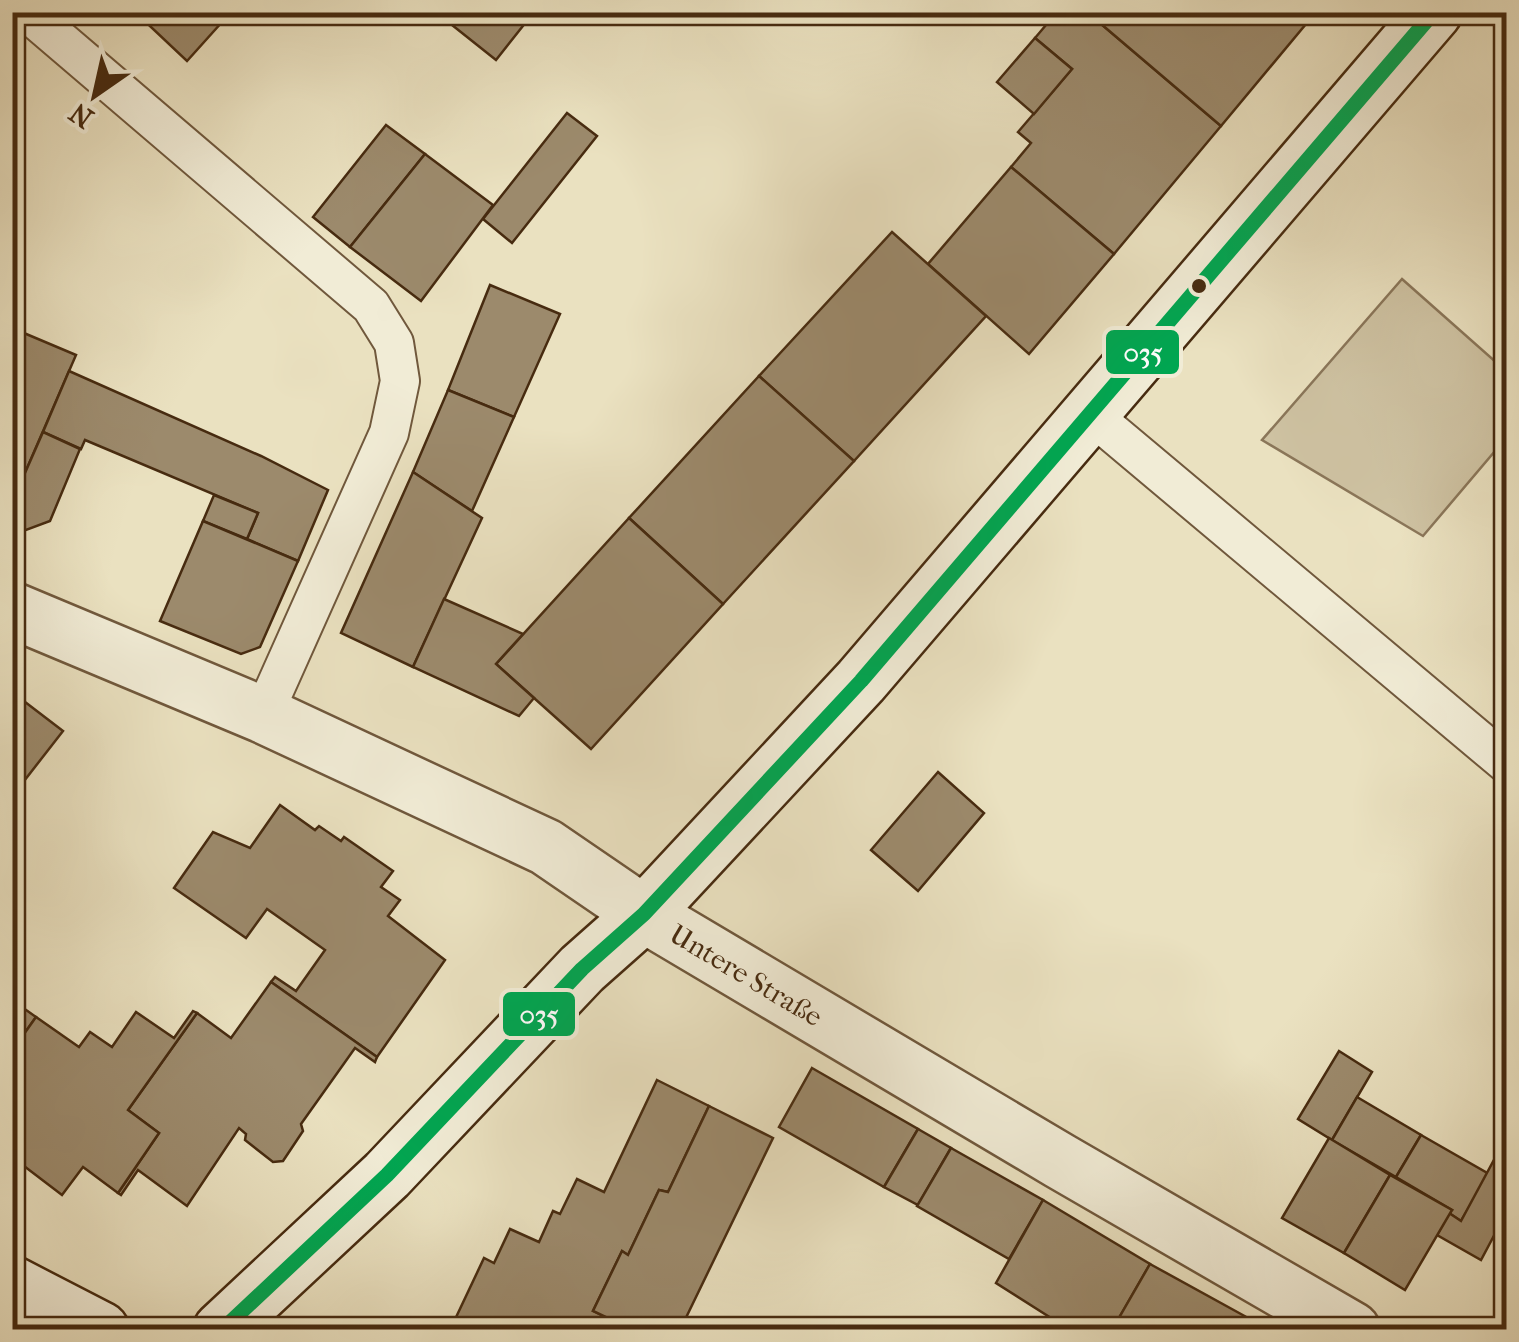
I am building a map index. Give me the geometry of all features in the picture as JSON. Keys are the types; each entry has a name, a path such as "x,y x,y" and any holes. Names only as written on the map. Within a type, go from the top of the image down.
{"main road":[{"path":"221,1330 387,1175 582,969 644,914 861,681 1434,12"},
{"name":"Untere Straße","path":"12,610 263,715 546,848 644,914 1352,1330"},
{"path":"12,1284 101,1330"}],"lane":[{"path":"27,12 371,306 394,343 400,381 389,433 263,715"},
{"path":"1090,413 1506,763"}],"shaded area":[{"path":"1402,279 1506,371 1506,438 1423,536 1262,440"}],"building":[{"path":"135,12 231,12 187,61"},
{"path":"454,12 534,12 496,60 447,21"},
{"path":"1057,12 1087,12 1221,126 1114,254 1011,167 1031,143 1018,132 1072,69 1035,38"},
{"path":"1087,12 1316,12 1221,126"},
{"path":"1035,38 1072,69 1034,114 997,82"},
{"path":"567,113 597,136 512,243 483,219"},
{"path":"386,125 425,154 350,247 313,217"},
{"path":"425,154 493,205 421,301 350,247"},
{"path":"1011,167 1114,254 1029,354 928,264"},
{"path":"892,232 986,316 854,461 759,376"},
{"path":"490,285 560,314 514,417 448,390"},
{"path":"12,328 76,355 21,482 12,478"},
{"path":"69,371 328,490 298,561 247,539 258,513 85,440 81,449 43,432"},
{"path":"759,376 854,461 723,604 629,518"},
{"path":"448,390 514,417 472,511 413,472"},
{"path":"43,432 80,449 50,521 26,530 12,524 12,478 21,482"},
{"path":"413,472 482,518 413,667 341,633"},
{"path":"214,495 258,513 247,539 203,521"},
{"path":"629,518 723,604 591,749 496,664"},
{"path":"203,521 298,561 260,647 241,654 160,621"},
{"path":"444,599 523,634 496,664 534,698 519,716 413,667"},
{"path":"12,692 63,731 17,790 12,787"},
{"path":"938,772 984,813 918,891 871,850"},
{"path":"280,805 315,830 319,826 341,841 344,837 393,871 381,887 400,900 388,916 445,960 377,1057 271,982 275,977 296,991 325,950 267,909 246,938 174,888 213,832 250,848"},
{"path":"271,982 377,1057 375,1062 355,1048 301,1124 303,1131 283,1161 273,1162 245,1140 246,1134 239,1128 187,1206 138,1170 121,1195 118,1193 159,1133 128,1110 197,1013 231,1038"},
{"path":"12,1000 36,1017 12,1051"},
{"path":"193,1011 197,1013 128,1110 159,1133 118,1193 83,1167 62,1195 24,1166 12,1183 12,1051 36,1017 79,1047 90,1032 112,1047 136,1012 174,1038"},
{"path":"1339,1051 1372,1072 1332,1140 1298,1119"},
{"path":"812,1068 918,1129 884,1187 779,1127"},
{"path":"657,1080 709,1106 668,1192 659,1190 628,1255 622,1251 593,1311 633,1330 450,1330 484,1258 494,1263 510,1229 539,1242 553,1211 560,1214 577,1179 604,1192"},
{"path":"1357,1097 1421,1135 1396,1177 1332,1140"},
{"path":"709,1106 773,1138 680,1330 633,1330 593,1311 622,1251 628,1255 659,1190 668,1192"},
{"path":"918,1129 951,1148 918,1205 884,1187"},
{"path":"1421,1135 1489,1174 1461,1221 1449,1213 1452,1210 1396,1177"},
{"path":"1329,1138 1390,1175 1344,1253 1282,1218"},
{"path":"951,1148 1043,1200 1009,1259 917,1206"},
{"path":"1495,1158 1506,1164 1506,1213 1481,1260 1437,1235 1449,1213 1461,1221"},
{"path":"1390,1175 1452,1210 1405,1290 1344,1253"},
{"path":"1043,1200 1150,1264 1112,1330 1070,1330 996,1283"},
{"path":"1150,1264 1270,1330 1112,1330"}],"transit line":[{"name":"035","path":"222,1330 387,1175 582,969 644,914 861,681 1434,12"}]}
